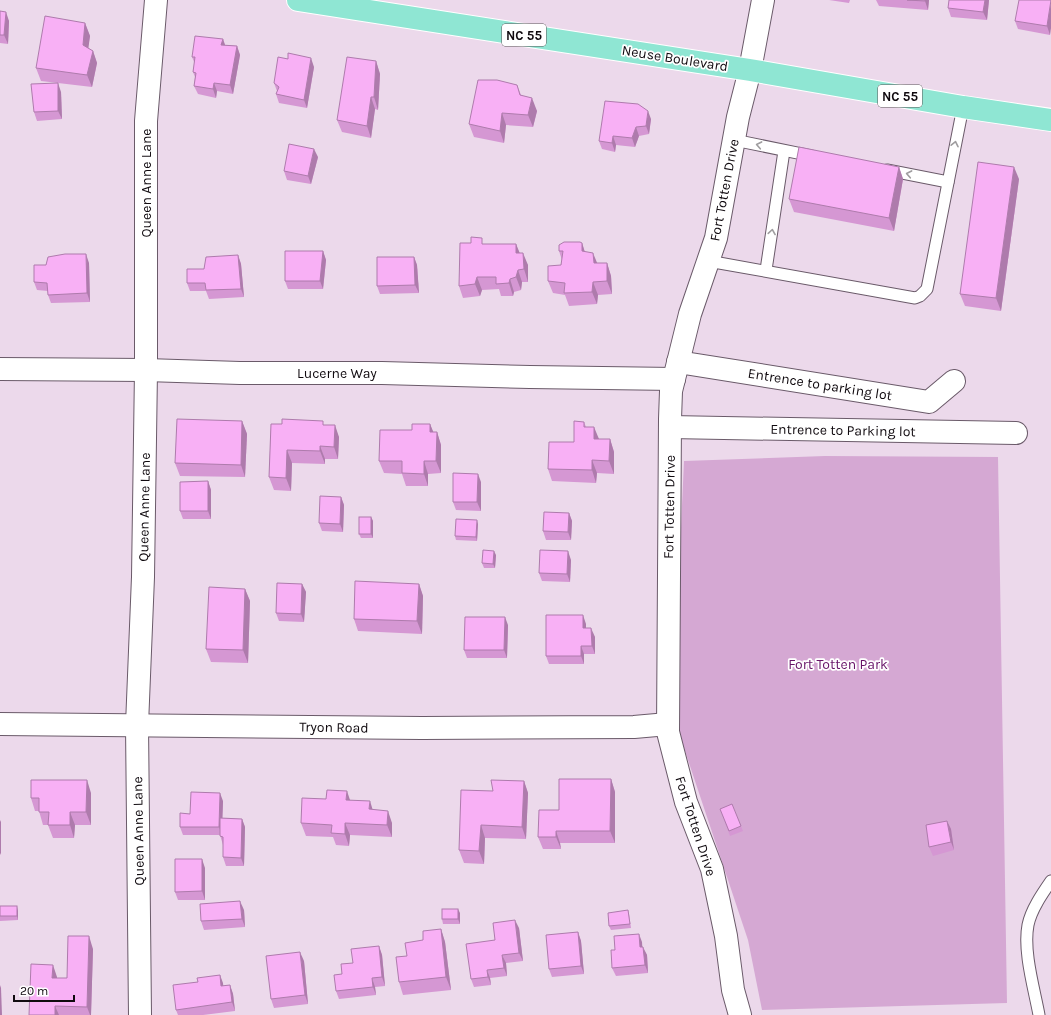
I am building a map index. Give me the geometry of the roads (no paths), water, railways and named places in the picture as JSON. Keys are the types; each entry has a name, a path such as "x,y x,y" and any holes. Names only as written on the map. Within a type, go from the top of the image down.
{"main road":[{"name":"Neuse Boulevard","path":"298,0 750,70 963,107 1051,120"}],"street":[{"name":"Queen Anne Lane","path":"140,1015 137,725 143,577 146,370 146,122 156,0"},
{"name":"Fort Totten Drive","path":"740,1015 733,990 726,936 712,869 686,802 668,732 670,427 671,391 690,314 716,238 734,140 750,70 763,0"},
{"name":"Lucerne Way","path":"0,369 146,370 240,373 397,373 530,378 676,370"},
{"name":"Entrence to parking lot","path":"676,370 930,402 954,381"},
{"name":"Entrence to Parking lot","path":"670,427 1016,433"},
{"name":"Tryon Road","path":"0,724 422,728 634,727 668,724"}],"lane":[{"path":"708,261 766,270 915,298 920,296 926,289 963,107"},
{"path":"734,140 823,158"},
{"path":"766,270 784,151"},
{"path":"878,168 948,182"},
{"path":"1039,1015 1027,950 1028,926 1032,914 1051,881"}],"park label":[{"name":"Fort Totten Park","path":"838,664"}]}
